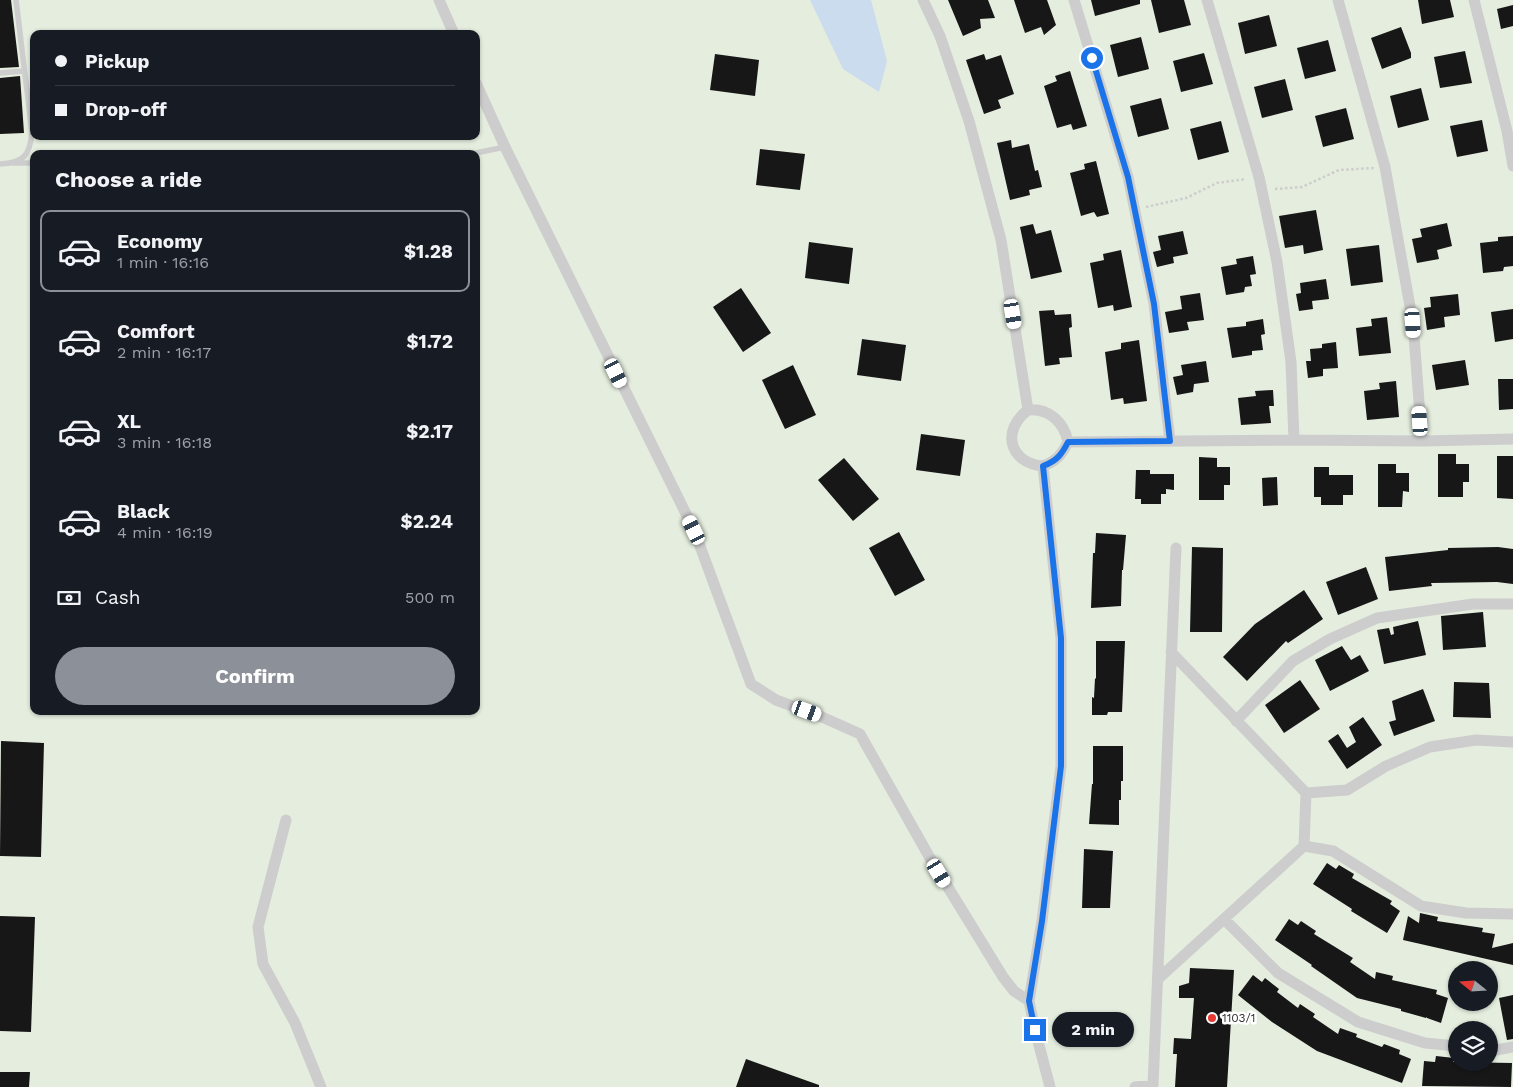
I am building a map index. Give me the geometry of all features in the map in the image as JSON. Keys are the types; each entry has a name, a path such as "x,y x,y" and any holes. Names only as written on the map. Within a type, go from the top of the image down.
{"street":[{"path":"439,0 452,30"},
{"path":"923,0 940,36 969,120 1001,240 1028,410"},
{"path":"1074,0 1128,177 1135,209 1154,304 1170,441"},
{"path":"1207,0 1259,178 1276,262 1290,362 1294,440"},
{"path":"1338,0 1385,167 1413,323 1422,441"},
{"path":"1474,0 1507,131 1513,166"},
{"path":"480,92 505,147 694,530 751,684 776,700 822,717 860,734 930,858 1003,977 1014,991 1029,1001"},
{"path":"1037,409 1054,417 1066,432 1068,442 1059,457 1052,463 1043,466 1034,465 1018,455 1013,446 1011,433 1017,421 1028,410 1037,409"},
{"path":"1068,442 1513,439"},
{"path":"1043,466 1061,638 1061,766 1042,921 1029,1001 1050,1087"},
{"path":"1135,1087 1154,1085 1176,548"},
{"path":"1236,721 1293,661 1330,639 1377,618 1473,604 1513,604"},
{"path":"1158,979 1304,846 1306,793 1171,652"},
{"path":"1306,793 1347,790 1386,766 1430,747 1476,740 1513,742"},
{"path":"286,820 258,927 263,964 294,1023 321,1087"},
{"path":"1304,846 1333,851 1421,906 1466,913 1513,914"},
{"path":"1224,919 1278,973 1358,1022 1425,1043 1448,1045"},
{"path":"1498,1048 1513,1047"}],"lane":[{"path":"16,0 30,117"},
{"path":"0,73 24,72"},
{"path":"12,164 28,154 31,140"},
{"path":"480,152 505,147"},
{"path":"0,164 30,163"}],"path":[{"path":"1261,190 1302,187 1339,170 1385,167"},
{"path":"1135,209 1186,198 1217,183 1259,178"}],"green space":[{"path":"0,0 1513,0 1513,1087 0,1087"}],"water":[{"path":"810,0 871,0 887,61 879,92 843,69"}],"building":[{"path":"0,0 11,0 19,67 0,68"},
{"path":"948,0 988,0 995,18 980,19 981,28 963,36"},
{"path":"1014,0 1047,0 1056,25 1044,35 1041,27 1025,33"},
{"path":"1091,0 1140,0 1140,4 1095,16"},
{"path":"1151,0 1184,0 1191,25 1159,33"},
{"path":"1418,0 1450,0 1454,17 1422,24"},
{"path":"1513,5 1513,26 1501,29 1497,9"},
{"path":"1269,15 1277,46 1245,54 1238,23"},
{"path":"1401,27 1411,53 1411,58 1382,69 1371,38"},
{"path":"1141,37 1149,69 1118,77 1110,45"},
{"path":"1328,40 1336,71 1305,79 1297,48"},
{"path":"1465,51 1472,83 1440,88 1434,57"},
{"path":"1204,53 1213,84 1181,92 1173,61"},
{"path":"715,54 759,60 755,96 710,90"},
{"path":"984,54 986,60 1001,55 1014,94 998,100 1001,108 984,114 966,60"},
{"path":"1070,71 1087,126 1073,130 1071,124 1057,128 1044,86 1057,81 1055,76"},
{"path":"20,76 24,133 0,134 0,78"},
{"path":"1285,79 1293,110 1262,118 1254,87"},
{"path":"1421,88 1429,120 1398,128 1390,96"},
{"path":"1161,98 1169,129 1138,137 1130,106"},
{"path":"1346,108 1354,139 1323,147 1315,116"},
{"path":"1482,120 1488,151 1457,157 1450,126"},
{"path":"1221,121 1229,152 1198,160 1190,129"},
{"path":"1011,140 1012,148 1029,144 1035,171 1038,170 1042,187 1029,190 1030,195 1010,200 997,143"},
{"path":"760,149 805,154 800,190 756,185"},
{"path":"1096,161 1109,214 1097,217 1094,212 1081,216 1070,173 1085,169 1084,164"},
{"path":"1316,210 1323,250 1304,254 1303,245 1285,248 1279,216"},
{"path":"1447,223 1452,246 1437,250 1439,259 1417,263 1412,239 1422,237 1420,229"},
{"path":"1033,224 1036,234 1051,230 1062,272 1031,279 1020,227"},
{"path":"1183,231 1188,254 1173,257 1174,263 1157,267 1153,252 1161,250 1158,236"},
{"path":"1513,236 1513,266 1504,267 1503,271 1483,273 1480,243 1498,241 1498,237"},
{"path":"809,242 853,248 849,284 805,278"},
{"path":"1379,245 1383,282 1351,286 1346,249"},
{"path":"1121,250 1132,307 1114,311 1113,305 1098,308 1090,263 1104,260 1103,254"},
{"path":"1253,256 1256,274 1250,275 1252,286 1245,287 1244,292 1226,295 1221,267 1237,264 1236,259"},
{"path":"1326,279 1329,299 1312,301 1313,309 1299,311 1296,294 1301,293 1300,283"},
{"path":"741,288 771,333 743,352 713,307"},
{"path":"1200,293 1204,320 1187,322 1189,330 1169,333 1165,312 1182,309 1180,296"},
{"path":"1458,294 1460,315 1444,317 1445,327 1427,330 1424,308 1431,307 1430,297"},
{"path":"1513,309 1513,339 1495,342 1491,312"},
{"path":"1054,310 1055,315 1071,314 1072,327 1069,328 1072,357 1059,358 1060,364 1045,366 1039,311"},
{"path":"1387,317 1391,353 1359,356 1356,328 1372,326 1371,319"},
{"path":"1263,319 1265,334 1261,335 1263,350 1252,351 1252,355 1232,358 1227,328 1246,326 1246,322"},
{"path":"862,339 906,345 901,381 857,375"},
{"path":"1139,340 1147,401 1124,404 1123,398 1111,400 1105,352 1121,349 1121,343"},
{"path":"1336,342 1338,368 1323,369 1323,376 1308,378 1306,361 1311,361 1310,349 1322,348 1322,344"},
{"path":"1465,360 1469,385 1436,390 1432,365"},
{"path":"1206,361 1209,382 1194,384 1193,392 1177,395 1173,377 1183,375 1181,365"},
{"path":"793,365 816,415 785,429 762,380"},
{"path":"1498,379 1513,379 1513,409 1499,410"},
{"path":"1396,381 1399,417 1367,420 1364,391 1380,389 1379,383"},
{"path":"1273,390 1274,406 1269,406 1271,423 1241,425 1238,398 1256,396 1255,391"},
{"path":"921,434 965,440 960,476 916,470"},
{"path":"1438,454 1456,454 1456,464 1469,464 1469,482 1463,482 1463,497 1438,497"},
{"path":"1497,456 1513,456 1513,499 1497,498"},
{"path":"1199,457 1217,458 1217,467 1230,467 1230,485 1224,485 1224,500 1199,500"},
{"path":"844,458 879,499 853,521 818,480"},
{"path":"1378,464 1396,464 1396,473 1409,473 1409,492 1403,491 1402,507 1378,507"},
{"path":"1314,467 1329,467 1329,475 1353,475 1353,495 1343,495 1343,505 1321,505 1321,497 1314,497"},
{"path":"1136,470 1150,470 1150,474 1174,474 1174,490 1166,489 1166,494 1161,494 1161,504 1141,504 1141,499 1135,499"},
{"path":"1277,477 1278,505 1263,506 1262,478"},
{"path":"899,532 925,580 895,596 869,548"},
{"path":"1096,533 1126,535 1122,570 1121,606 1091,608 1093,553 1095,553"},
{"path":"1192,547 1223,548 1222,632 1190,632"},
{"path":"1498,547 1513,549 1513,584 1497,582 1431,583 1432,586 1389,591 1385,557 1448,550 1448,548"},
{"path":"1366,567 1378,599 1338,615 1326,582"},
{"path":"1304,590 1323,619 1288,643 1286,641 1247,681 1223,657 1255,624"},
{"path":"1483,612 1486,647 1443,650 1441,616"},
{"path":"1418,621 1426,655 1384,664 1377,630 1389,628 1391,635 1394,634 1393,627"},
{"path":"1096,641 1125,641 1122,712 1092,715 1092,697 1094,698 1096,679"},
{"path":"1342,646 1351,660 1360,655 1369,671 1330,691 1315,660"},
{"path":"1300,680 1320,709 1284,733 1265,705"},
{"path":"1454,682 1489,683 1491,718 1453,717"},
{"path":"1423,689 1435,721 1394,736 1389,722 1396,720 1392,701"},
{"path":"1363,717 1382,745 1347,769 1328,741 1338,734 1347,748 1356,742 1349,727"},
{"path":"1,741 44,743 41,857 0,856"},
{"path":"1093,746 1123,746 1123,781 1121,781 1121,800 1119,800 1119,825 1089,824 1093,784"},
{"path":"1084,849 1113,851 1110,908 1082,908"},
{"path":"1327,863 1336,869 1339,865 1354,874 1352,878 1392,901 1390,904 1400,911 1387,933 1351,911 1352,909 1313,884"},
{"path":"1420,913 1438,917 1437,921 1483,928 1482,932 1495,934 1492,948 1513,943 1513,965 1403,940 1408,916 1419,923"},
{"path":"0,916 35,917 31,1032 0,1031"},
{"path":"1289,919 1298,925 1301,921 1316,931 1314,934 1353,958 1350,962 1375,979 1376,972 1393,976 1392,980 1437,990 1436,994 1448,998 1441,1023 1427,1017 1401,1011 1401,1009 1357,998 1275,940"},
{"name":"1103/1","path":"1190,968 1234,970 1227,1087 1175,1087 1177,1054 1173,1054 1174,1038 1191,1039 1194,998 1179,998 1179,986 1189,983"},
{"path":"1253,975 1262,982 1265,978 1279,989 1277,992 1298,1008 1300,1004 1315,1014 1313,1017 1338,1034 1340,1028 1357,1034 1356,1037 1382,1047 1384,1044 1400,1050 1399,1054 1411,1059 1402,1083 1317,1051 1272,1022 1238,995"},
{"path":"1513,995 1513,1039 1507,1040 1499,998"},
{"path":"1436,1056 1448,1057 1448,1071 1498,1071 1498,1063 1512,1063 1511,1087 1422,1086 1424,1061 1435,1062"},
{"path":"746,1059 819,1085 819,1087 736,1087"},
{"path":"0,1072 30,1072 29,1087 0,1087"}],"place":[{"name":"1103/1","path":"1212,1018"}],"route":[{"path":"1035,1030 1029,1001 1042,921 1061,766 1061,638 1043,466 1052,463 1059,457 1068,442 1170,441 1154,304 1128,177 1092,58"}]}
